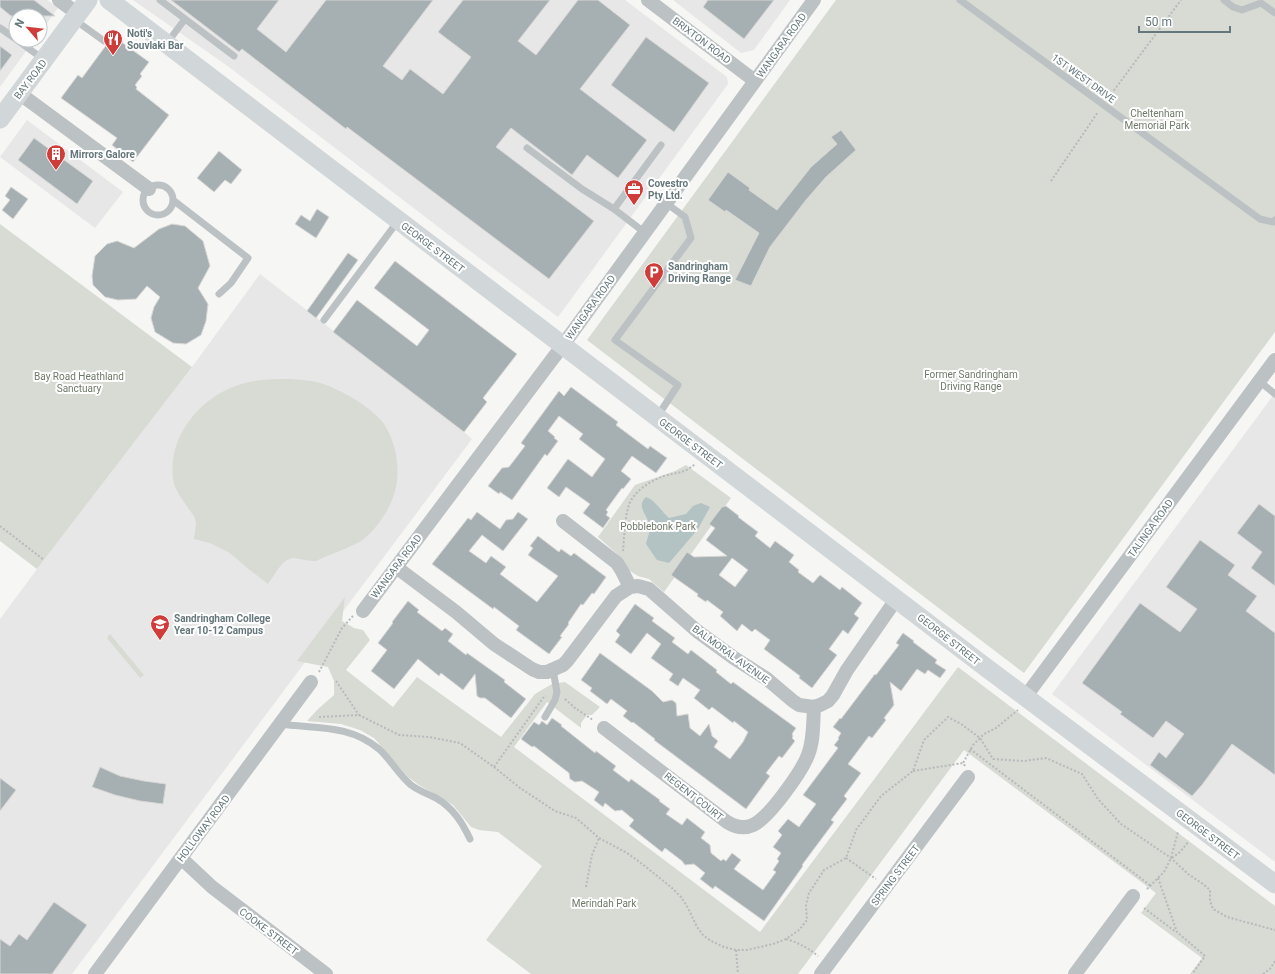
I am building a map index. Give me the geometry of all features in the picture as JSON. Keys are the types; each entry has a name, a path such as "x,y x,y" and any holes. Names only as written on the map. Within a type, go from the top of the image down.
{"street":[{"path":"59,0 80,11"},
{"name":"GEORGE STREET","path":"108,0 1275,884"},
{"name":"BRIXTON ROAD","path":"648,0 755,80"},
{"name":"WANGARA ROAD","path":"363,611 562,345 814,0"},
{"name":"BAY ROAD","path":"0,119 80,11"},
{"path":"19,93 149,189"},
{"name":"TALINGA ROAD","path":"1026,696 1275,360"},
{"path":"396,567 456,612 494,644 539,672 547,672 554,670 567,661 616,596 630,587 617,563 563,520"},
{"name":"BALMORAL AVENUE","path":"630,587 645,587 654,592 697,631 734,658 767,679 792,701 799,705 814,707"},
{"path":"814,707 828,701 833,695 847,670 897,598"},
{"name":"HOLLOWAY ROAD","path":"95,974 311,682"},
{"name":"REGENT COURT","path":"604,728 727,822 738,827 745,827 753,825 767,815 805,763 811,746 814,707"},
{"name":"SPRING STREET","path":"824,969 968,777"},
{"name":"COOKE STREET","path":"178,862 326,974"},
{"path":"1076,974 1133,896"}],"lane":[{"path":"160,0 234,56"},
{"name":"1ST WEST DRIVE","path":"960,0 1260,219 1273,222 1275,220"},
{"path":"1224,0 1233,7 1242,10 1262,1 1275,13"},
{"path":"80,11 104,41"},
{"path":"166,44 185,19"},
{"path":"28,48 44,60"},
{"path":"614,209 661,145"},
{"path":"527,148 582,189 614,209 644,232"},
{"path":"173,200 168,211 159,215 148,211 143,202 149,189 158,185 163,186 169,190 173,200 248,258 231,282 219,294"},
{"path":"657,417 678,385 615,340 691,238 685,217 666,203"},
{"path":"324,320 398,221"},
{"path":"1259,381 1275,394"},
{"path":"545,717 555,700 557,692 554,670"},
{"path":"280,724 301,727 323,727 355,734 379,749 411,785 444,803 455,813 464,826 470,839"}],"path":[{"path":"1051,181 1103,105 1181,0"},
{"path":"617,563 623,553 628,507 638,491 653,480 669,474 682,473 694,466 705,453"},
{"path":"0,526 44,560"},
{"path":"311,682 321,670 342,628 350,618 363,611"},
{"path":"336,681 359,715"},
{"path":"494,767 543,698 551,693 557,692 575,708 604,728"},
{"path":"968,777 964,763 973,745 984,734 996,728 1018,710 1026,696"},
{"path":"315,717 359,715 399,735 429,737 460,743 520,788 555,811 576,818 599,838 627,853 671,887 681,897 688,908 696,927 703,934 711,941 724,947 736,950 760,948 786,939 799,930 807,920 806,905 809,892 824,870 846,858 856,830 881,796 913,771 964,763"},
{"path":"913,771 924,740 948,717 961,724 980,738 994,758 1024,761 1046,758 1082,774 1098,799 1121,824 1171,858 1188,874 1210,890 1210,901 1213,909 1227,917 1275,930"},
{"path":"970,750 1150,886"},
{"path":"1147,889 1164,872 1171,858 1178,832"},
{"path":"586,887 592,855 599,838"},
{"path":"1171,858 1180,852 1189,841"},
{"path":"846,858 887,886"},
{"path":"1158,878 1177,932"},
{"path":"1144,908 1177,932 1206,956 1192,974"},
{"path":"786,939 799,943 811,950 824,969"},
{"path":"736,950 738,974"},
{"path":"1262,974 1270,969 1275,961"}],"shaded area":[{"path":"0,0 47,0 58,8 48,22 48,8 8,8 8,48 28,48 0,87"},
{"path":"133,0 625,0 727,77 728,84 558,317 229,67"},
{"path":"673,0 790,0 754,50 741,53"},
{"path":"27,120 123,192 95,228 0,157"},
{"name":"Sandringham College Year 10-12 Campus","path":"260,274 472,439 72,974 0,974 0,619 192,367"},
{"path":"1275,393 1275,862 1052,694"},
{"path":"646,497 655,503 669,518 686,514 693,506 701,503 710,507 698,529 669,563 657,560 646,544 650,527 642,508 642,504"}],"green space":[{"name":"Former Sandringham Driving Range","path":"836,0 1275,0 1275,332 1024,673 587,340"},
{"name":"Bay Road Heathland Sanctuary","path":"0,224 192,367 37,569 0,541"},
{"path":"284,379 307,380 320,383 346,394 372,411 384,424 393,442 398,471 392,500 379,523 366,537 356,544 316,561 294,558 290,559 282,564 268,584 228,552 210,543 194,539 196,524 195,518 175,487 172,468 174,453 179,438 196,412 208,401 221,393 248,382"},
{"name":"Pobblebonk Park","path":"686,465 731,498 664,592 649,579 638,576 630,571 616,553 598,537 635,485 675,471"},
{"name":"Merindah Park","path":"345,597 342,621 354,628 363,630 370,640 346,670 393,707 417,677 501,737 535,694 552,684 565,682 600,707 592,715 587,715 581,723 581,728 547,702 514,747 760,932 958,667 1275,906 1275,974 1190,974 1202,958 1141,913 1156,893 964,750 798,974 531,974 486,940 542,866 498,832 479,830 471,827 453,805 408,777 374,738 360,730 341,724 307,721 334,695 334,681 328,667 297,661"},
{"path":"110,634 144,675 140,678 107,638"}],"building":[{"path":"0,0 34,0 44,8 8,8 8,14 0,7"},
{"path":"171,0 279,0 257,29 286,52 326,0 433,0 383,66 402,80 410,69 443,94 471,57 438,32 463,0 550,0 518,41 536,55 578,0 598,0 630,25 580,89 647,140 618,178 587,155 572,175 511,128 496,147 594,221 549,279 347,127 346,129 242,49 239,52"},
{"path":"708,0 774,0 744,39 703,7"},
{"path":"48,11 55,16 48,16"},
{"path":"113,36 149,62 140,74 142,76 135,85 137,87 136,89 169,115 133,162 112,145 117,138 61,98 78,75 82,78"},
{"path":"646,37 709,83 674,132 611,85"},
{"path":"0,46 12,55 0,71"},
{"path":"841,130 856,150 826,177 806,200 770,247 751,286 735,280 759,233 726,210 725,212 708,200 728,172 750,188 749,190 777,210 811,167 837,144 831,137"},
{"name":"Mirrors Galore","path":"34,138 93,181 77,204 18,160"},
{"path":"219,151 242,170 231,184 225,180 214,192 197,178"},
{"path":"11,187 28,199 13,219 2,210 10,200 5,196"},
{"path":"317,209 329,217 316,238 295,224 301,215 310,221"},
{"path":"172,224 185,226 203,241 210,266 198,288 208,304 206,321 201,335 186,344 173,343 155,332 151,318 154,307 160,297 147,286 136,299 118,300 105,297 93,285 92,276 95,256 107,244 117,241 134,248 159,229"},
{"path":"348,253 358,260 316,318 307,311"},
{"path":"395,261 517,354 483,398 487,402 464,432 333,332 357,300 417,346 429,330 374,288"},
{"path":"571,387 618,422 616,425 648,449 650,446 667,458 656,473 632,456 621,471 631,479 623,489 622,488 606,510 608,512 606,515 610,518 603,528 583,513 590,504 566,487 559,497 547,488 568,459 592,477 605,459 579,439 583,434 559,416 548,431 558,441 547,456 545,454 512,500 500,492 499,494 488,486 502,468 509,467 525,446 521,443 559,391 564,396"},
{"path":"1259,504 1275,516 1275,586 1251,568 1262,552 1237,533"},
{"path":"726,506 758,532 755,536 770,548 775,541 794,555 789,562 799,570 798,572 813,583 820,575 840,590 842,587 862,603 854,614 859,618 848,634 843,630 829,649 837,655 812,688 799,678 800,676 764,649 770,640 755,629 752,632 742,624 737,631 720,616 723,612 707,600 706,602 697,596 698,594 671,575 687,552 694,557 727,556 706,540 715,528 709,524 722,507","holes":["732,558 748,570 735,587 719,575"]},
{"path":"477,512 500,529 506,520 513,519 518,512 528,519 503,551 482,535 469,551 486,563 491,556 506,567 500,574 537,602 558,576 528,555 533,548 530,546 538,536 559,552 561,549 571,556 574,553 606,577 594,594 592,593 583,605 581,604 560,636 562,637 549,654 516,630 519,626 494,607 493,609 432,564 468,518 471,520"},
{"path":"1200,540 1235,565 1228,575 1257,596 1246,611 1275,633 1275,775 1232,744 1202,785 1192,796 1150,765 1159,752 1166,758 1184,734 1166,721 1153,738 1120,714 1122,712 1082,683 1140,603 1180,632 1197,609 1166,587"},
{"path":"408,601 419,610 417,612 442,631 445,628 453,634 448,641 466,655 467,653 505,680 504,682 526,699 511,718 485,698 480,698 477,696 475,674 463,690 441,673 439,676 418,659 394,689 371,671 387,650 378,643"},
{"path":"635,604 654,618 652,621 675,638 672,642 688,654 691,650 717,670 716,672 731,684 733,682 796,728 792,734 792,738 795,741 782,758 779,756 766,773 770,776 746,809 654,740 655,739 633,722 632,723 623,716 627,711 611,699 607,704 590,691 592,688 581,680 600,653 652,691 663,702 672,700 676,703 677,716 688,714 690,728 700,736 709,724 712,736 718,741 714,747 730,759 743,742 748,732 712,707 709,710 694,698 700,690 683,678 678,686 669,680 673,674 651,658 661,644 647,633 631,654 615,642 620,635 616,631"},
{"path":"903,633 937,660 935,663 946,670 940,678 928,670 925,674 917,669 901,691 890,682 894,705 884,718 886,720 872,738 869,736 848,764 861,773 844,796 847,799 831,820 834,822 802,865 803,866 764,921 715,886 713,889 700,879 705,873 694,864 685,865 665,848 662,852 629,826 634,820 622,810 615,811 605,803 603,807 594,800 599,792 582,781 575,782 570,779 569,773 534,746 532,747 521,739 534,722 539,725 542,721 547,725 552,718 595,753 596,751 616,766 613,770 629,782 631,779 660,800 659,801 670,809 666,814 682,825 687,818 705,832 701,838 710,845 711,853 721,861 723,859 726,861 732,853 741,860 734,869 763,890 776,872 773,870 779,861 777,859 781,853 773,847 782,835 778,831 788,819 799,827 816,804 803,795 838,748 834,745 839,739 838,738 841,733 833,727 840,718 841,719 899,645 896,643"},
{"path":"100,767 120,776 166,784 163,804 140,801 115,795 92,787"},
{"path":"0,778 16,790 0,811"},
{"path":"54,902 87,925 52,974 0,974 0,939 10,946 19,934 27,940"}],"place":[{"name":"Noti's Souvlaki Bar","path":"113,56"},
{"name":"Mirrors Galore","path":"56,171"},
{"name":"Covestro Pty Ltd.","path":"634,206"},
{"name":"Sandringham Driving Range","path":"654,289"},
{"name":"Sandringham College Year 10-12 Campus","path":"160,641"}],"park label":[{"name":"Cheltenham Memorial Park","path":"1157,118"}]}
